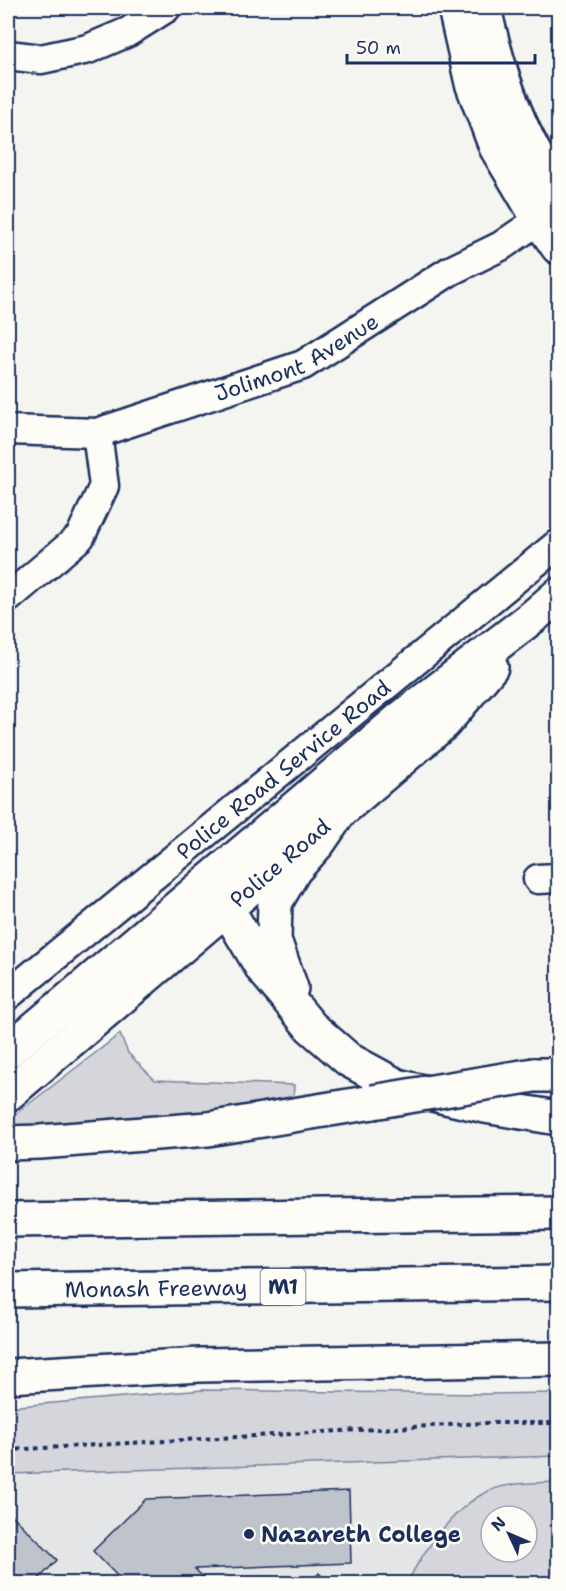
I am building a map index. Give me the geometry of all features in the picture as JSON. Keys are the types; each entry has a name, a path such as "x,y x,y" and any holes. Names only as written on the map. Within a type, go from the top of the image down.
{"main road":[{"path":"455,8 472,83 496,147 552,225"},
{"path":"484,8 493,50 517,118 547,176 558,191"},
{"name":"Police Road","path":"8,1051 216,895 341,810 444,723 547,605"},
{"name":"Police Road","path":"8,1094 400,719 547,605"},
{"path":"311,1027 286,980 274,940 274,903 294,870 319,842 341,810"},
{"path":"216,895 263,969 311,1027 349,1060 397,1086 485,1106 558,1118"},
{"path":"8,1143 208,1130 546,1075"},
{"path":"8,1220 558,1213"},
{"name":"Monash Freeway","path":"8,1290 558,1283"},
{"path":"8,1376 200,1365 558,1359"}],"street":[{"path":"8,56 40,59 88,49 128,32 166,8"},
{"name":"Jolimont Avenue","path":"8,430 97,433 303,365 450,271 501,246 552,225"},
{"path":"8,597 80,537 104,486 97,433"},
{"name":"Police Road Service Road","path":"8,995 558,544"},
{"path":"509,584 547,605"}],"path":[{"path":"8,1449 483,1423 558,1423"}],"shaded area":[{"path":"120,1034 128,1053 155,1080 294,1085 293,1103 89,1124 8,1125 8,1120"},
{"path":"203,1390 558,1393 558,1456 8,1474 8,1407"},
{"name":"Nazareth College","path":"558,1456 558,1583 8,1583 8,1474"},
{"path":"558,1482 558,1583 407,1583 432,1542 467,1504 494,1489 518,1484"}],"building":[{"path":"349,1491 351,1563 195,1569 210,1584 125,1584 93,1551 146,1499"},
{"path":"11,1514 57,1560 34,1584 8,1584 8,1518"},
{"path":"319,1573 329,1584 309,1584"}],"place":[{"name":"Nazareth College","path":"249,1534"}]}
